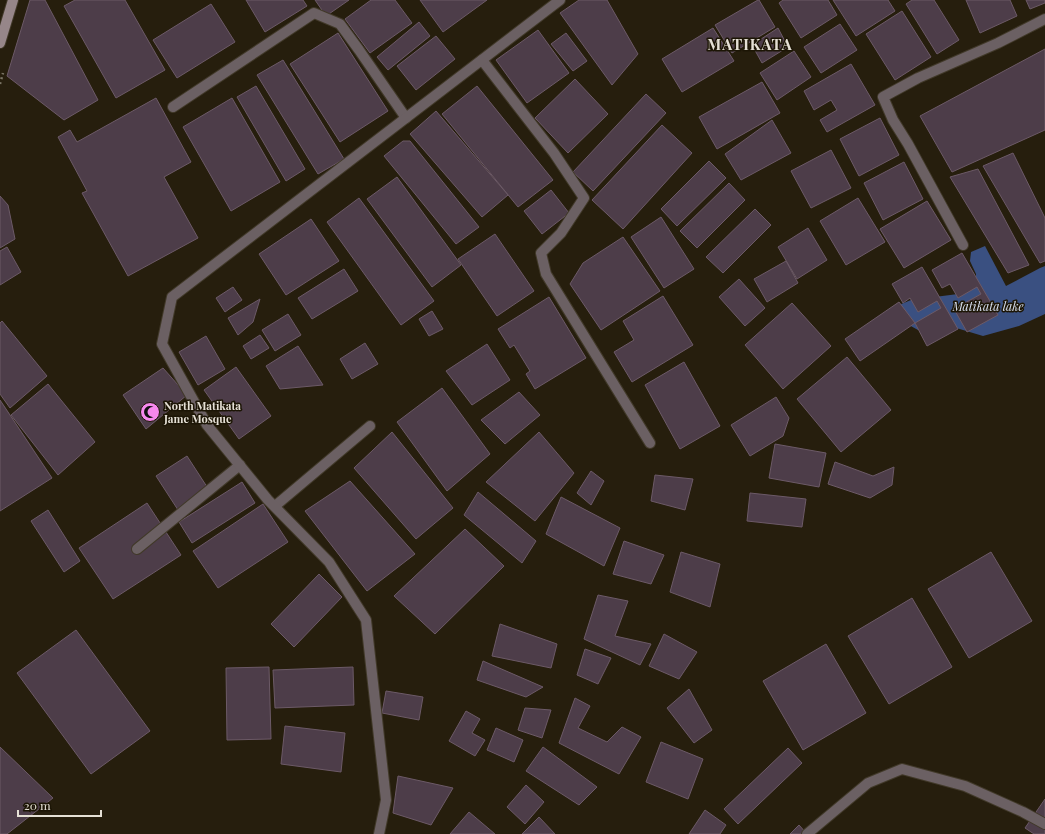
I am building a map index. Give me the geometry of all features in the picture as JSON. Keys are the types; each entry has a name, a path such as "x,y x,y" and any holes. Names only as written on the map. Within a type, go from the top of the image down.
{"main road":[{"path":"0,43 13,0"}],"street":[{"path":"379,834 386,800 366,620 328,562 268,500 207,425 162,344 172,296 560,0"},
{"path":"173,107 314,14 340,24 406,118"},
{"path":"963,245 908,144 893,120 883,97 918,78 998,43 1045,19"},
{"path":"482,60 554,153 584,198 561,233 541,253 546,274 650,443"},
{"path":"275,506 370,426"},
{"path":"137,549 240,464"},
{"path":"807,834 868,783 902,769 965,786 1024,812 1045,824"}],"path":[{"path":"0,84 3,73"}],"water":[{"name":"Matikata lake","path":"985,246 1006,286 1045,266 1045,314 1019,326 983,336 953,327 918,330 900,320 894,307 911,300 958,294 976,282 976,274 970,261 971,252"}],"building":[{"path":"30,0 45,0 98,100 64,120 7,76"},
{"path":"75,0 125,0 165,70 116,98 64,6"},
{"path":"246,0 303,0 307,6 265,32"},
{"path":"315,0 349,0 326,16"},
{"path":"371,0 395,0 412,23 370,53 345,19"},
{"path":"420,0 487,0 443,32"},
{"path":"579,0 607,0 638,54 612,85 560,13"},
{"path":"758,0 775,27 732,53 715,25"},
{"path":"783,0 828,0 837,15 801,38 779,3"},
{"path":"833,0 888,0 895,11 856,36"},
{"path":"912,0 934,0 959,40 937,54 906,4"},
{"path":"966,0 1010,0 1017,16 980,33"},
{"path":"1026,0 1045,0 1045,3 1030,9"},
{"path":"211,4 235,42 177,78 153,40"},
{"path":"902,11 931,57 895,80 866,34"},
{"path":"419,22 430,36 388,70 377,57"},
{"path":"840,24 857,50 821,73 804,47"},
{"path":"713,28 734,61 682,92 662,59"},
{"path":"778,28 788,47 762,63 752,45"},
{"path":"538,30 569,73 527,103 496,60"},
{"path":"338,33 388,111 340,142 290,64"},
{"path":"566,33 587,61 573,71 551,44"},
{"path":"436,36 455,59 416,90 397,66"},
{"path":"1045,49 1045,130 952,172 920,116"},
{"path":"794,51 811,77 777,100 760,73"},
{"path":"283,60 344,159 318,174 257,75"},
{"path":"851,64 875,105 827,132 820,120 837,110 831,100 814,110 804,91"},
{"path":"575,79 608,114 568,153 535,118"},
{"path":"762,82 780,113 717,149 699,117"},
{"path":"256,86 305,169 286,181 237,97"},
{"path":"477,86 553,180 518,207 442,114"},
{"path":"646,94 666,113 593,191 573,172"},
{"path":"156,98 191,162 164,177 198,238 128,276 82,193 87,191 58,137 70,130 77,142"},
{"path":"232,98 280,182 231,211 183,127"},
{"path":"436,111 508,195 482,217 410,134"},
{"path":"880,118 899,155 859,176 840,139"},
{"path":"772,120 791,153 741,180 725,154"},
{"path":"662,125 692,153 623,229 592,200"},
{"path":"403,141 410,141 479,227 456,244 384,156"},
{"path":"831,150 851,188 811,208 791,171"},
{"path":"1013,153 1045,218 1045,261 1040,263 983,166"},
{"path":"709,161 726,178 677,226 661,209"},
{"path":"904,162 923,199 883,220 864,183"},
{"path":"978,169 1029,265 1008,273 950,177"},
{"path":"397,177 461,265 432,287 367,199"},
{"path":"729,183 745,200 697,248 680,231"},
{"path":"551,190 569,213 542,234 524,211"},
{"path":"0,196 8,205 15,239 0,248"},
{"path":"359,198 434,301 401,325 327,222"},
{"path":"858,198 885,242 846,265 820,221"},
{"path":"927,201 951,240 904,268 880,229"},
{"path":"755,209 771,225 723,273 706,257"},
{"path":"661,217 694,269 664,288 631,237"},
{"path":"311,219 339,261 286,295 259,254"},
{"path":"808,228 827,260 797,279 778,247"},
{"path":"495,234 534,291 497,316 458,259"},
{"path":"623,237 660,291 601,330 570,284 583,263"},
{"path":"7,247 21,272 0,285 0,251"},
{"path":"962,253 998,315 967,332 954,309 981,294 977,287 958,298 950,284 942,288 932,270"},
{"path":"786,261 798,283 767,302 754,279"},
{"path":"922,267 958,329 927,346 915,323 941,308 937,301 918,312 910,298 903,303 892,284"},
{"path":"344,269 358,291 312,319 298,298"},
{"path":"739,279 765,308 745,326 719,297"},
{"path":"233,287 242,300 225,312 216,298"},
{"path":"663,296 693,345 632,382 614,352 634,340 623,321"},
{"path":"549,297 586,358 535,389 526,374 530,371 514,345 510,348 498,329"},
{"path":"260,299 253,322 238,335 228,318"},
{"path":"899,302 915,323 860,361 845,339"},
{"path":"792,303 831,346 783,389 745,345"},
{"path":"432,311 443,329 429,336 419,319"},
{"path":"288,314 301,335 275,351 262,330"},
{"path":"2,321 47,376 10,408 0,394 0,323"},
{"path":"260,335 269,348 251,359 243,346"},
{"path":"206,336 225,369 198,385 179,352"},
{"path":"365,343 378,364 352,379 340,359"},
{"path":"487,344 510,380 472,405 446,371"},
{"path":"298,346 323,385 280,389 266,366"},
{"path":"847,357 891,410 841,452 797,399"},
{"path":"684,362 720,426 680,449 645,385"},
{"path":"236,367 271,416 239,439 204,390"},
{"name":"North Matikata Jame Mosque","path":"163,368 187,395 146,429 123,395"},
{"path":"48,384 95,442 58,475 11,415"},
{"path":"442,388 490,454 447,491 397,422"},
{"path":"519,392 540,415 505,444 481,420"},
{"path":"776,397 789,418 783,436 750,456 731,425"},
{"path":"0,400 52,478 0,511"},
{"path":"392,432 453,508 416,539 354,468"},
{"path":"539,432 574,473 535,521 486,482"},
{"path":"775,444 826,453 819,487 769,478"},
{"path":"187,456 211,493 180,513 156,476"},
{"path":"835,462 873,476 894,467 892,485 870,498 828,484"},
{"path":"591,471 604,481 591,505 577,493"},
{"path":"655,475 693,479 685,510 651,501"},
{"path":"350,481 415,554 367,591 305,511"},
{"path":"242,482 255,503 192,543 179,522"},
{"path":"478,492 536,541 522,563 464,515"},
{"path":"750,493 806,499 802,527 747,521"},
{"path":"561,497 620,528 604,566 546,534"},
{"path":"147,503 181,555 113,599 79,548"},
{"path":"263,504 288,542 218,588 193,551"},
{"path":"48,510 80,561 64,572 31,521"},
{"path":"465,529 504,566 435,634 394,596"},
{"path":"624,541 664,555 651,584 613,574"},
{"path":"681,552 720,564 710,607 670,592"},
{"path":"991,552 1032,621 969,658 928,589"},
{"path":"319,574 342,597 294,647 271,624"},
{"path":"598,595 628,601 615,636 651,644 640,665 584,639"},
{"path":"912,598 952,667 889,704 848,636"},
{"path":"500,624 557,644 551,668 492,656"},
{"path":"76,630 150,731 91,774 17,673"},
{"path":"664,634 697,652 679,679 649,666"},
{"path":"826,644 866,713 803,750 763,681"},
{"path":"585,649 611,658 598,684 577,675"},
{"path":"483,661 543,687 526,697 477,680"},
{"path":"269,667 271,739 227,740 226,668"},
{"path":"353,667 354,705 275,708 273,670"},
{"path":"689,689 712,730 694,743 667,708"},
{"path":"386,691 423,697 419,720 382,713"},
{"path":"575,698 590,706 578,728 607,742 622,727 641,737 619,774 559,743"},
{"path":"525,708 551,710 542,738 518,730"},
{"path":"466,711 480,719 472,733 485,740 475,756 449,741"},
{"path":"285,726 345,733 341,772 281,764"},
{"path":"496,728 523,740 514,762 487,750"},
{"path":"661,742 703,759 688,799 646,782"},
{"path":"0,747 53,798 7,834 0,834"},
{"path":"543,747 597,787 579,805 526,771"},
{"path":"788,748 802,763 738,824 724,809"},
{"path":"398,776 453,788 431,825 393,813"},
{"path":"526,785 544,802 525,824 507,807"},
{"path":"1045,799 1045,834 1034,834 1025,828"},
{"path":"705,810 726,825 720,834 689,834"},
{"path":"469,812 495,834 450,834"},
{"path":"539,817 555,834 522,834"},
{"path":"799,825 807,834 790,834"}],"place":[{"name":"North Matikata Jame Mosque","path":"150,412"}],"district":[{"name":"MATIKATA","path":"750,45"}]}
